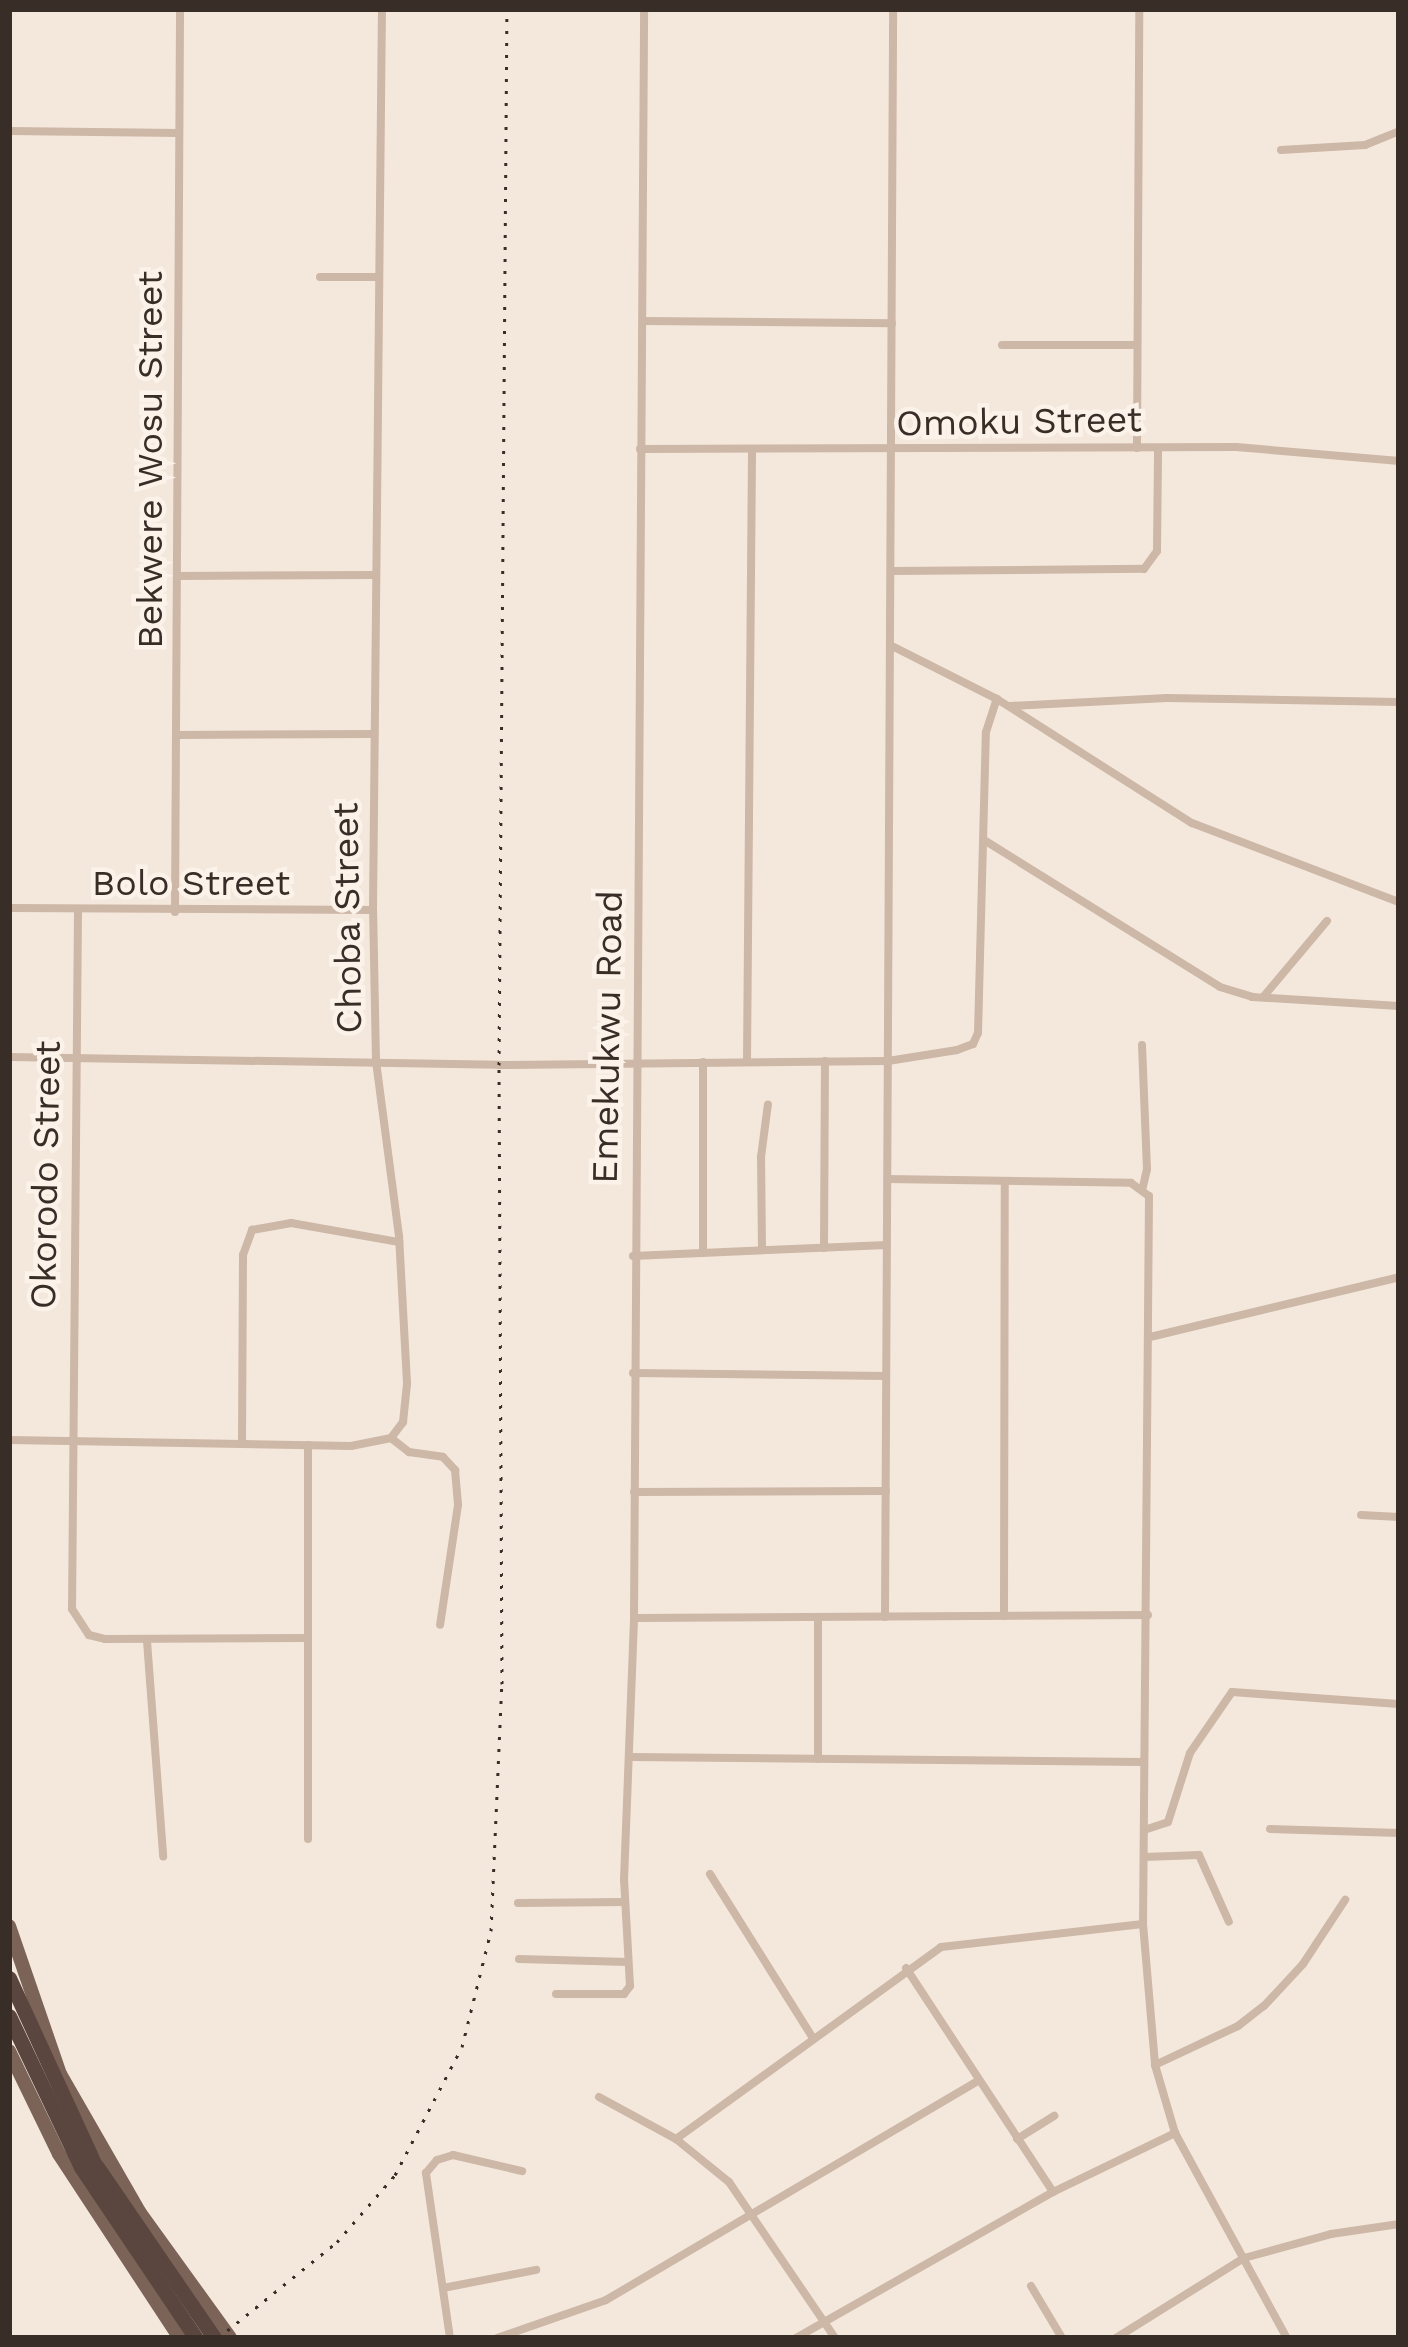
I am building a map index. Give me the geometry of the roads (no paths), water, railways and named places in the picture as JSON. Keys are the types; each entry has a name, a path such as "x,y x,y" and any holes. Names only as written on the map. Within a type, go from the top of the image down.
{"highway":[{"path":"9,1978 82,2142 185,2311 196,2338"},
{"path":"9,2016 81,2168 185,2311 214,2338"}],"main road":[{"path":"9,1926 60,2074 140,2213 185,2311 180,2338"},
{"path":"9,2051 67,2168 185,2311 230,2338"}],"street":[{"name":"Bekwere Wosu Street","path":"175,912 181,9"},
{"name":"Choba Street","path":"382,9 373,734 376,1061 399,1242 407,1383 403,1422 391,1438"},
{"name":"Emekukwu Road","path":"628,1962 644,9"},
{"path":"885,1617 893,9"},
{"path":"1137,448 1139,9"},
{"path":"9,131 179,133"},
{"path":"1281,151 1365,145 1399,131"},
{"path":"320,277 378,277"},
{"path":"643,321 892,323"},
{"path":"1002,345 1137,345"},
{"path":"891,571 1144,569 1157,551 1158,448"},
{"name":"Omoku Street","path":"640,449 1304,450 1399,461"},
{"path":"747,1061 752,450"},
{"path":"177,576 375,575"},
{"path":"890,646 1009,706 1192,823 1399,902"},
{"path":"1009,706 1167,698 1399,702"},
{"path":"9,1057 888,1061 958,1051 977,1038 986,732 997,699"},
{"path":"176,735 373,734"},
{"path":"983,839 1220,987 1263,998 1399,1006"},
{"name":"Bolo Street","path":"9,908 374,910"},
{"name":"Okorodo Street","path":"78,911 72,1609 89,1636 147,1641"},
{"path":"1263,998 1327,921"},
{"path":"1142,1045 1148,1169 1142,1187 1152,1210 1143,1924 1155,2065 1175,2133 1288,2338"},
{"path":"824,1248 825,1061"},
{"path":"703,1062 703,1253"},
{"path":"762,1250 761,1157 768,1104"},
{"path":"888,1179 1131,1183 1142,1187"},
{"path":"1004,1616 1005,1181"},
{"path":"242,1444 243,1255 252,1230 292,1223 399,1242"},
{"path":"633,1256 887,1245"},
{"path":"1150,1337 1399,1277"},
{"path":"634,1373 886,1376"},
{"path":"9,1440 308,1445 391,1438 409,1452 443,1456 455,1470 458,1505 440,1625"},
{"path":"308,1445 308,1839"},
{"path":"634,1492 886,1491"},
{"path":"1360,1515 1399,1517"},
{"path":"634,1618 1148,1615"},
{"path":"818,1617 818,1759"},
{"path":"163,1856 147,1641 307,1638"},
{"path":"1144,1830 1168,1822 1190,1753 1232,1693 1399,1704"},
{"path":"630,1757 1144,1762"},
{"path":"1270,1828 1399,1833"},
{"path":"1144,1857 1199,1856 1229,1922"},
{"path":"710,1874 813,2038"},
{"path":"1155,2065 1238,2026 1264,2006 1303,1964 1345,1900"},
{"path":"518,1903 625,1902"},
{"path":"676,2139 906,1968 960,1942 1143,1924"},
{"path":"519,1958 628,1962 630,1990 624,1994 556,1994"},
{"path":"906,1968 1053,2192"},
{"path":"497,2338 606,2300 978,2081"},
{"path":"599,2097 676,2139 729,2182 835,2338"},
{"path":"1017,2139 1054,2116"},
{"path":"796,2338 1053,2192 1175,2133"},
{"path":"450,2338 425,2184 429,2166 453,2155 522,2171"},
{"path":"1116,2338 1244,2258 1331,2234 1399,2224"},
{"path":"442,2288 536,2270"},
{"path":"1031,2286 1062,2338"}],"railway":[{"path":"218,2338 337,2242 395,2175 462,2047 491,1931 502,1684 499,1065 507,9"}]}
